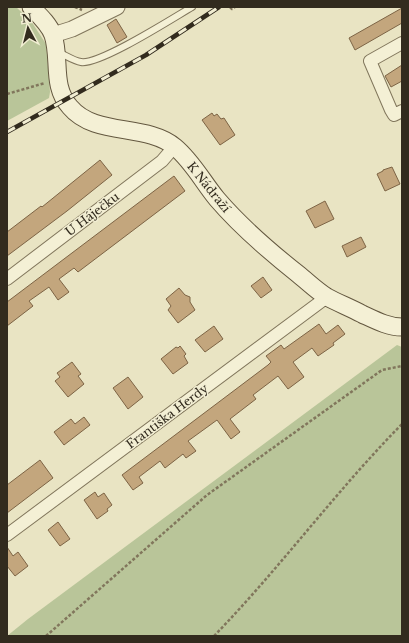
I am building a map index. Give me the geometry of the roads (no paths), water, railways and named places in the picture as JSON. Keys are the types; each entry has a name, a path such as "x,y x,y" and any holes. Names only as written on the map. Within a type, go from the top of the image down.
{"main road":[{"path":"31,7 44,21 54,43"},
{"name":"K Nádraží","path":"54,43 59,89 74,112 81,117 109,127 155,136 174,146 184,156 216,198 238,222 272,254 326,297 378,322 395,327 402,326"}],"street":[{"path":"54,43 72,29 117,7"},
{"path":"402,43 370,62 394,115 402,111"},
{"name":"U Háječku","path":"7,279 162,161 174,146"},
{"name":"Františka Herdy","path":"7,535 326,297"}],"lane":[{"path":"54,43 80,62 87,62 118,50 192,7"}],"railway":[{"path":"7,132 146,55 219,7"}]}
